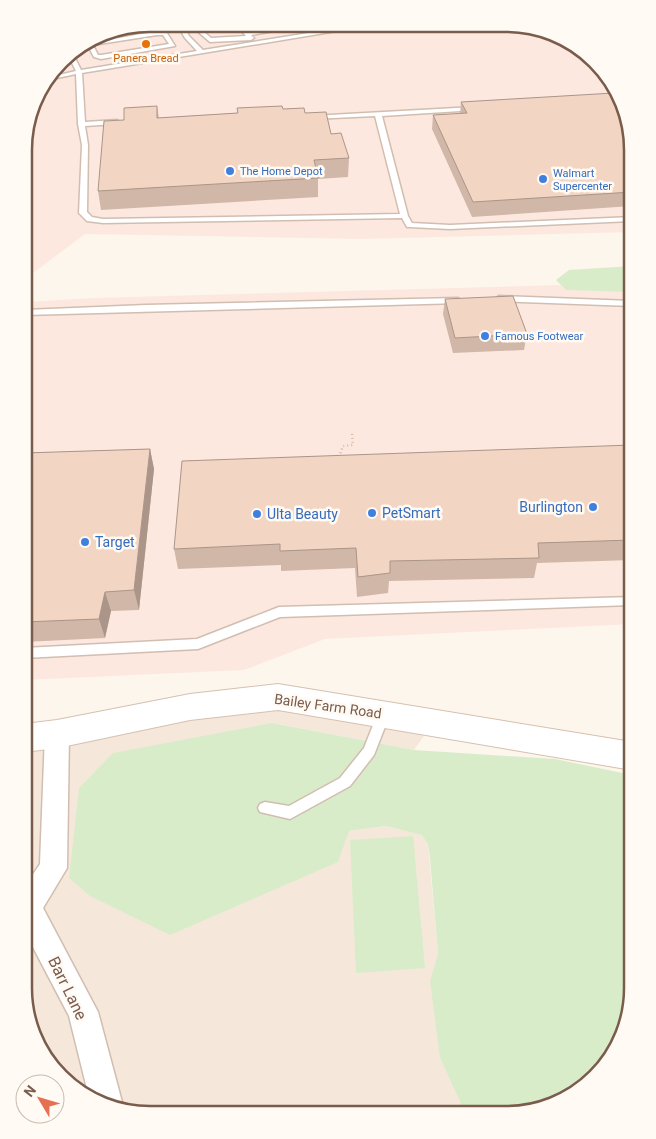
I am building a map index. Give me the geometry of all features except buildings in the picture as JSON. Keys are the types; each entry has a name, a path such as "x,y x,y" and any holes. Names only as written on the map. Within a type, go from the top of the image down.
{"street":[{"name":"Bailey Farm Road","path":"32,737 57,734 190,707 278,697 623,755"},
{"name":"Barr Lane","path":"32,894 53,868 57,734"},
{"name":"Barr Lane","path":"32,916 83,1012 105,1098"}],"lane":[{"path":"184,32 201,52"},
{"path":"201,32 210,40 263,32"},
{"path":"245,32 256,43"},
{"path":"59,77 326,32"},
{"path":"92,48 98,56 124,54 173,45 163,33 114,39 124,54 129,64"},
{"path":"74,61 79,72 85,145 83,213 90,219 103,221 404,216"},
{"path":"310,118 486,108"},
{"path":"378,114 404,216 410,225 450,227 624,219"},
{"path":"82,124 123,122"},
{"path":"490,300 519,299 624,304"},
{"path":"32,313 464,300"},
{"path":"32,653 198,644 279,612 623,601"},
{"path":"265,808 290,813 345,782 369,752 384,714"}],"path":[{"path":"339,458 343,446 353,445 352,433"}],"shaded area":[{"path":"151,32 505,32 528,35 543,39 571,52 594,73 604,85 611,98 622,135 624,151 624,232 362,239 85,234 32,274 32,151 37,120 41,105 52,85 73,62 85,52 98,45 135,34"},
{"path":"624,283 623,624 325,639 244,670 32,680 32,302 95,298"},
{"path":"278,697 433,723 414,750 272,723 349,831 386,826 423,835 428,844 438,954 440,1058 462,1106 151,1106 135,1105 105,1098 85,1087 52,1054 39,1026 32,988 32,737"}],"green space":[{"path":"624,267 624,292 566,290 556,280 569,270"},
{"path":"272,723 414,750 555,759 623,773 623,996 615,1034 608,1047 589,1072 571,1087 558,1094 528,1104 513,1106 462,1106 440,1058 430,981 438,954 428,844 422,835 386,826 349,831 338,862 170,935 90,896 69,878 79,788 113,753"},
{"path":"413,836 425,968 356,973 350,840"}],"place":[{"name":"Panera Bread","path":"146,44"},
{"name":"The Home Depot","path":"230,171"},
{"name":"Walmart Supercenter","path":"543,179"},
{"name":"Famous Footwear","path":"485,336"},
{"name":"Burlington","path":"593,507"},
{"name":"PetSmart","path":"372,513"},
{"name":"Ulta Beauty","path":"257,514"},
{"name":"Target","path":"85,542"}]}
